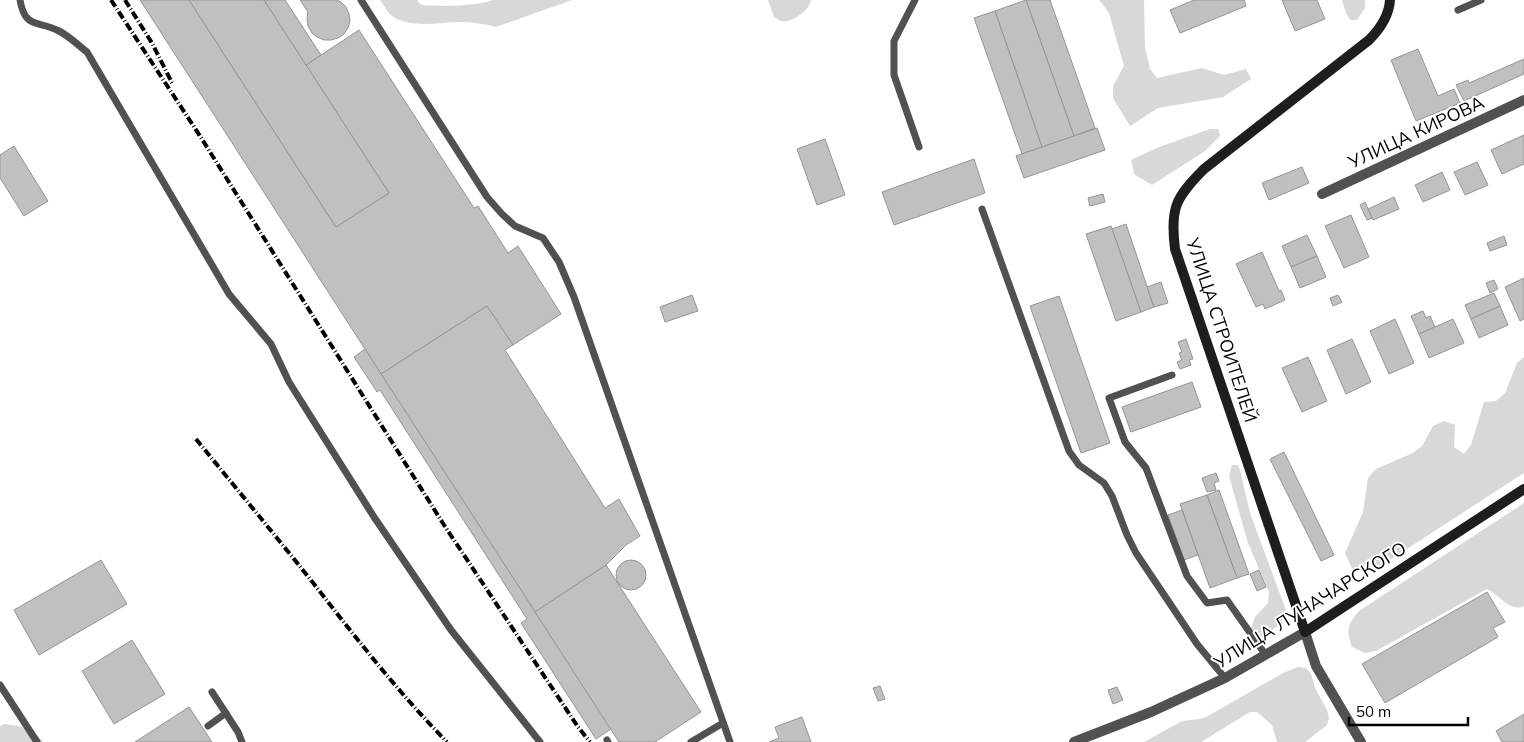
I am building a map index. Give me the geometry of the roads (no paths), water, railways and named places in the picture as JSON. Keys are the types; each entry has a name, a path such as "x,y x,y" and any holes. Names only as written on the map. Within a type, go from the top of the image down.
{"main road":[{"name":"УЛИЦА СТРОИТЕЛЕЙ","path":"1305,632 1176,250 1173,216 1181,195 1204,169 1370,40 1378,31 1385,18 1390,0"},
{"name":"УЛИЦА ЛУНАЧАРСКОГО","path":"1305,632 1524,489"}],"street":[{"name":"УЛИЦА КИРОВА","path":"1322,194 1524,100"},
{"name":"УЛИЦА ЛУНАЧАРСКОГО","path":"1074,742 1150,712 1224,678 1305,632"},
{"name":"УЛИЦА СТРОИТЕЛЕЙ","path":"1305,632 1316,666 1361,742"}],"lane":[{"path":"20,0 23,14 30,22 60,31 87,52 229,294 270,344 289,382 374,517 451,630 540,742"},
{"path":"361,0 487,197 515,226 543,238 559,262 574,297 730,742"},
{"path":"915,0 894,41 894,75 919,147"},
{"path":"1458,10 1481,0"},
{"path":"982,209 1069,451 1079,465 1104,483 1112,496 1136,553 1197,644 1224,678"},
{"path":"1172,375 1109,398 1125,442 1146,468 1186,576 1207,603 1227,600 1265,654"},
{"path":"0,685 38,742"},
{"path":"212,692 242,742"},
{"path":"208,726 226,713"},
{"path":"692,742 723,723"}],"railway":[{"path":"111,0 200,136 444,525 578,727 590,742"},
{"path":"125,0 152,43 172,83"},
{"path":"196,439 411,704 447,742"}]}
